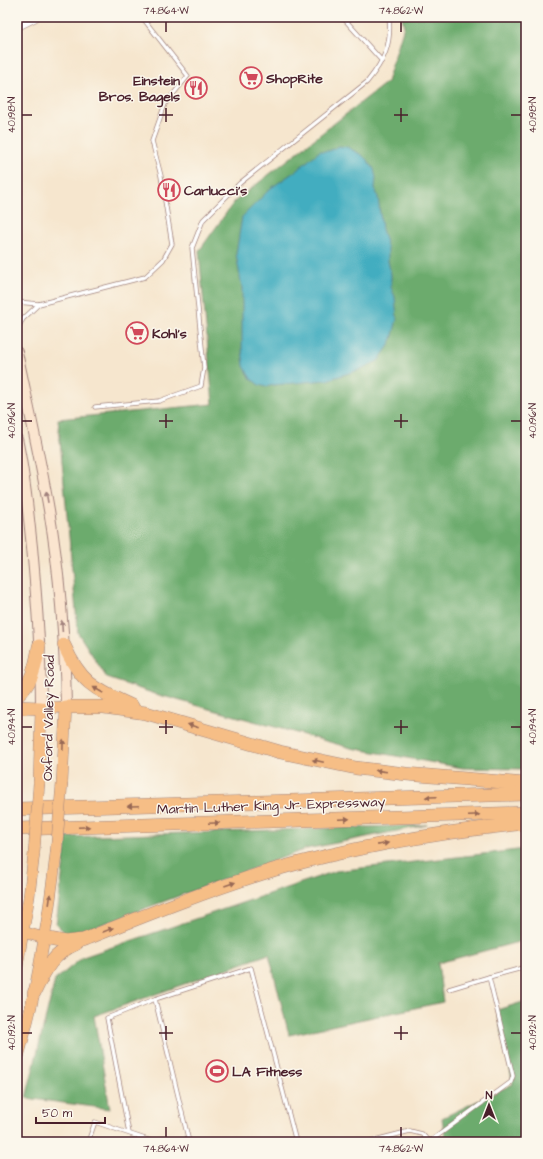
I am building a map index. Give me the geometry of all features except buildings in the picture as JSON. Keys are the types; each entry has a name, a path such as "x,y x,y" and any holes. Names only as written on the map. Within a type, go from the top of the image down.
{"highway":[{"path":"64,645 73,665 92,686 146,713"},
{"path":"17,696 31,678 39,646"},
{"path":"17,707 41,708"},
{"path":"66,707 104,707 146,713 255,745 343,766 406,774 526,784"},
{"name":"Martin Luther King Jr. Expressway","path":"17,809 526,794"},
{"name":"Martin Luther King Jr. Expressway","path":"17,829 526,813"},
{"path":"34,993 43,973 56,956 64,950 83,940 208,892 310,860 349,851 408,839 473,829 526,824"},
{"path":"44,938 65,942 83,940"}],"main road":[{"name":"Oxford Valley Road","path":"17,352 37,444 49,511 58,577 64,645 66,707 62,783 56,853 44,938 34,993 17,1061"},
{"name":"Oxford Valley Road","path":"17,439 29,513 39,646 41,708 39,783 34,853 20,932 17,966"},
{"path":"41,708 66,707"},
{"path":"20,932 44,938"}],"street":[{"path":"17,26 35,17"}],"lane":[{"path":"17,302 40,304 145,277 163,260 172,244 161,176 152,141 165,104 188,76 142,17"},
{"path":"95,407 159,401 201,386 204,368 192,248 203,220 240,183 367,82 378,69 386,53 389,42 390,27 388,17"},
{"path":"346,21 382,62"},
{"path":"17,329 23,318 40,304"},
{"path":"449,989 526,967"},
{"path":"129,1133 107,1018 155,1000 251,968 296,1142"},
{"path":"367,1142 410,1131 422,1134 429,1142 511,1082 513,1076 489,977"},
{"path":"155,1000 189,1142"},
{"path":"88,1142 95,1122 154,1142"}],"green space":[{"path":"402,17 526,17 526,769 463,768 351,748 152,693 107,678 78,633 58,419 213,404 199,251 234,202 387,82 404,26"},
{"path":"427,825 306,849 92,928 66,934 56,924 67,837"},
{"path":"526,849 526,940 438,963 443,1002 289,1035 269,954 94,1016 110,1109 26,1098 55,980 83,957 336,871"},
{"path":"526,1001 526,1137 521,1142 446,1142 442,1118 513,1084 497,1010"}],"water":[{"path":"339,146 347,147 362,155 374,169 376,178 375,188 378,197 382,229 388,250 391,287 395,297 397,319 392,339 378,361 359,370 327,380 266,387 259,385 251,379 244,366 242,349 242,288 236,254 242,217 271,188 297,170 320,151 329,151"}],"place":[{"name":"ShopRite","path":"251,78"},
{"name":"Einstein Bros. Bagels","path":"196,88"},
{"name":"Carlucci's","path":"169,190"},
{"name":"Kohl's","path":"137,333"},
{"name":"LA Fitness","path":"217,1071"}]}
